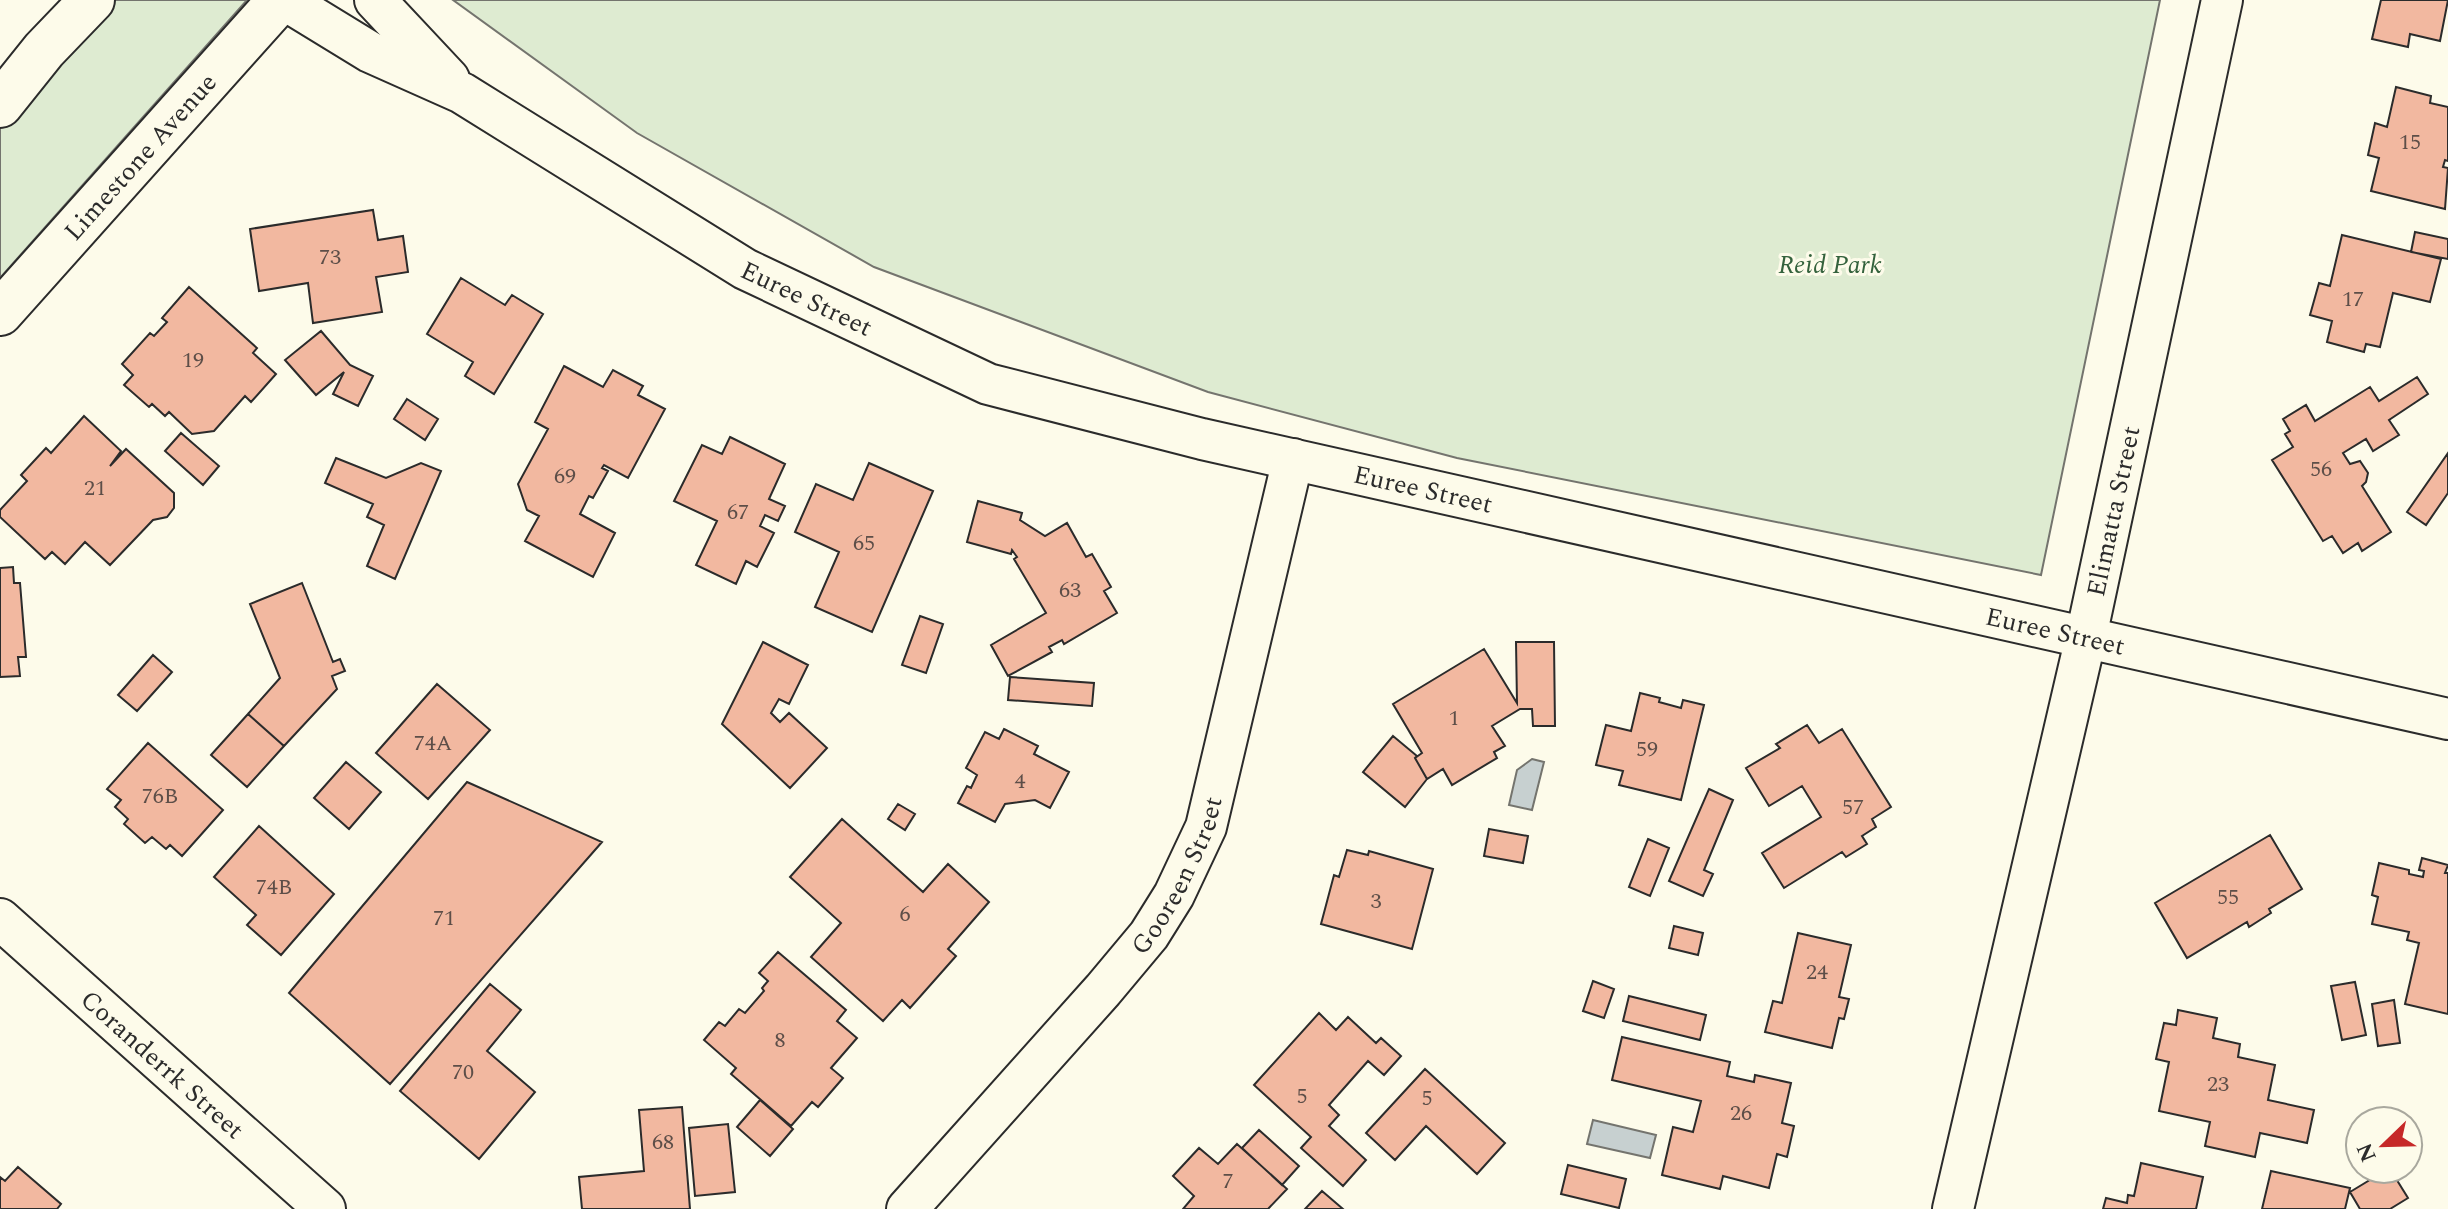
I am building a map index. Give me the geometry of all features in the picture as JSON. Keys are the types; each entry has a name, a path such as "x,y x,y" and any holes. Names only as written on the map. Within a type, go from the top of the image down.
{"main road":[{"path":"0,105 44,50 92,0"},
{"name":"Limestone Avenue","path":"0,313 283,0"}],"street":[{"name":"Euree Street","path":"283,0 370,52 462,93 745,269 988,384 1202,439 2448,719"},
{"name":"Euree Street","path":"375,0 462,93"},
{"name":"Elimatta Street","path":"1953,1209 2086,637 2222,0"},
{"name":"Gooreen Street","path":"907,1209 1103,990 1149,935 1174,895 1206,827 1293,459"},
{"name":"Coranderrk Street","path":"0,919 325,1209"}],"green space":[{"path":"115,0 247,0 0,278 0,125"},
{"name":"Reid Park","path":"453,0 2160,0 2041,575 1457,458 1208,392 874,267 637,133"}],"shaded area":[{"path":"1532,759 1544,762 1532,810 1509,805 1517,770"},
{"path":"1593,1120 1656,1135 1650,1158 1587,1144"}],"building":[{"path":"2381,0 2448,0 2440,41 2410,34 2408,47 2372,39"},
{"path":"2396,87 2431,96 2430,103 2448,107 2448,161 2445,160 2443,167 2448,168 2445,209 2371,191 2379,158 2368,155 2375,123 2387,127"},
{"path":"373,210 378,240 403,236 408,272 376,277 382,312 313,323 308,283 259,291 250,229"},
{"path":"2415,232 2448,239 2448,259 2411,252"},
{"path":"2342,235 2441,259 2430,302 2393,293 2380,347 2366,344 2364,352 2327,342 2332,321 2310,315 2319,283 2330,286"},
{"path":"461,278 505,305 512,295 543,314 494,394 465,376 473,362 427,334"},
{"path":"189,287 257,348 253,353 276,374 251,402 245,396 214,431 192,434 169,412 165,416 152,404 149,407 124,385 133,375 122,364 150,333 154,336 167,322 162,318"},
{"path":"321,331 350,365 373,376 358,406 333,394 344,372 316,395 285,360"},
{"path":"564,366 603,387 613,370 643,386 638,395 665,409 628,478 604,465 602,468 608,471 580,514 615,533 593,577 525,541 539,516 527,510 518,484 548,429 535,422"},
{"path":"2417,377 2428,394 2389,420 2399,435 2373,451 2366,439 2343,453 2350,464 2360,461 2368,473 2362,486 2391,532 2362,551 2358,543 2343,553 2332,536 2323,541 2272,460 2293,447 2285,434 2290,431 2283,419 2306,405 2315,421 2370,387 2379,401"},
{"path":"407,399 438,419 425,440 394,419"},
{"path":"84,416 121,451 110,466 126,449 174,493 174,508 167,517 153,520 110,565 85,542 65,564 52,552 45,559 0,517 0,510 27,481 21,475 46,448 51,453"},
{"path":"181,433 219,466 203,485 165,451"},
{"path":"730,437 785,464 769,499 785,506 778,521 765,515 760,526 774,533 757,567 746,561 736,584 696,565 717,521 674,501 702,445 722,454"},
{"path":"2448,453 2448,493 2426,525 2407,512"},
{"path":"336,458 386,478 421,463 441,471 395,579 367,566 384,525 367,517 373,504 325,483"},
{"path":"869,463 933,491 872,632 815,607 839,552 795,532 816,484 853,500"},
{"path":"978,501 1022,513 1020,520 1045,536 1067,523 1086,557 1092,554 1111,587 1104,591 1117,613 1064,644 1062,640 1049,647 1052,652 1008,676 991,645 1046,613 1014,559 1017,557 1012,550 1011,554 967,542"},
{"path":"13,567 14,583 20,583 26,657 18,657 20,676 0,677 0,568"},
{"path":"302,583 333,662 340,659 345,671 332,676 337,689 284,746 248,714 280,678 250,604"},
{"path":"920,616 943,624 926,673 902,665"},
{"path":"763,642 808,665 789,704 779,699 771,713 780,722 789,713 827,748 790,788 722,724"},
{"path":"1516,642 1554,642 1555,726 1533,726 1532,709 1520,709 1492,726 1505,746 1494,752 1497,758 1452,785 1443,769 1427,779 1415,758 1422,753 1393,704 1484,649 1517,703"},
{"path":"153,655 172,672 137,711 118,695"},
{"path":"1010,677 1094,683 1092,706 1008,700"},
{"path":"437,684 490,730 428,799 376,753"},
{"path":"1640,693 1681,708 1683,700 1704,705 1681,800 1619,785 1623,771 1596,765 1606,725 1631,731"},
{"path":"248,714 284,746 247,787 211,755"},
{"path":"1807,725 1819,743 1842,729 1891,807 1872,819 1876,827 1862,836 1867,844 1846,857 1842,852 1784,888 1762,853 1821,817 1802,786 1769,806 1746,768 1780,748 1776,744"},
{"path":"1004,729 1038,746 1034,754 1069,772 1050,808 1035,800 1005,804 995,822 958,803 977,775 966,768 985,732 999,739"},
{"path":"1393,736 1417,756 1415,758 1427,779 1405,807 1363,772"},
{"path":"148,743 223,810 182,856 170,845 166,849 152,837 145,843 124,824 128,819 115,807 121,800 107,789"},
{"path":"346,762 381,792 349,829 314,798"},
{"path":"467,782 602,842 390,1084 289,993"},
{"path":"1709,789 1733,800 1704,870 1713,874 1703,896 1669,881"},
{"path":"898,804 915,814 905,830 888,819"},
{"path":"842,819 923,892 948,864 989,902 948,949 956,956 910,1008 902,1000 883,1021 811,957 841,923 790,877"},
{"path":"259,826 334,894 281,955 247,925 256,915 214,877"},
{"path":"1489,829 1528,836 1523,863 1484,856"},
{"path":"2270,835 2302,889 2269,909 2271,913 2249,927 2247,922 2187,958 2155,903"},
{"path":"1648,839 1669,848 1650,896 1629,887"},
{"path":"1347,850 1368,855 1369,851 1433,869 1412,949 1321,924 1334,875 1339,877"},
{"path":"2422,858 2448,865 2445,873 2448,873 2448,1014 2405,1004 2419,943 2407,940 2409,932 2372,924 2378,897 2372,895 2379,863 2409,870 2409,874 2423,877 2424,871 2419,870"},
{"path":"1674,926 1703,933 1698,955 1669,948"},
{"path":"1798,933 1851,945 1839,997 1849,999 1844,1019 1839,1018 1832,1048 1765,1032 1773,1001 1782,1003"},
{"path":"778,952 846,1010 837,1021 857,1038 831,1068 843,1078 818,1107 812,1102 791,1126 731,1074 736,1068 704,1040 719,1022 725,1026 739,1009 745,1013 764,991 762,988 768,981 759,973"},
{"path":"1593,981 1614,989 1604,1018 1583,1011"},
{"path":"2355,982 2366,1035 2342,1040 2331,986"},
{"path":"490,984 521,1010 487,1051 535,1092 479,1159 400,1091"},
{"path":"1629,996 1706,1015 1700,1040 1623,1021"},
{"path":"2394,1000 2400,1043 2378,1046 2372,1004"},
{"path":"2178,1010 2217,1018 2213,1038 2240,1044 2238,1057 2275,1065 2268,1100 2314,1110 2307,1143 2260,1133 2255,1157 2205,1146 2210,1122 2159,1111 2169,1062 2156,1059 2164,1023 2176,1025"},
{"path":"1319,1013 1336,1030 1348,1017 1376,1043 1381,1038 1401,1056 1384,1075 1368,1061 1329,1105 1339,1115 1329,1126 1366,1160 1343,1186 1301,1148 1311,1137 1254,1085"},
{"path":"1622,1037 1730,1062 1727,1076 1754,1082 1755,1075 1791,1083 1782,1123 1794,1126 1787,1157 1777,1154 1769,1188 1723,1176 1720,1189 1662,1175 1673,1127 1693,1132 1701,1101 1612,1080"},
{"path":"1425,1069 1505,1143 1477,1174 1426,1126 1395,1160 1366,1133"},
{"path":"760,1100 793,1129 770,1156 737,1127"},
{"path":"682,1107 690,1209 582,1209 579,1177 644,1171 639,1110"},
{"path":"728,1124 735,1192 695,1196 689,1128"},
{"path":"1259,1130 1299,1166 1282,1185 1242,1148"},
{"path":"1237,1144 1287,1189 1268,1209 1183,1209 1194,1196 1173,1176 1199,1148 1218,1164"},
{"path":"2141,1163 2203,1177 2196,1209 2103,1209 2106,1198 2127,1203 2128,1195 2134,1196"},
{"path":"1568,1165 1626,1179 1619,1208 1561,1194"},
{"path":"18,1167 61,1204 57,1209 0,1209 0,1177 5,1181"},
{"path":"2271,1171 2350,1188 2345,1209 2262,1209"},
{"path":"2362,1185 2400,1185 2408,1198 2390,1209 2360,1209 2350,1192"},
{"path":"1322,1191 1343,1209 1305,1209"}]}
